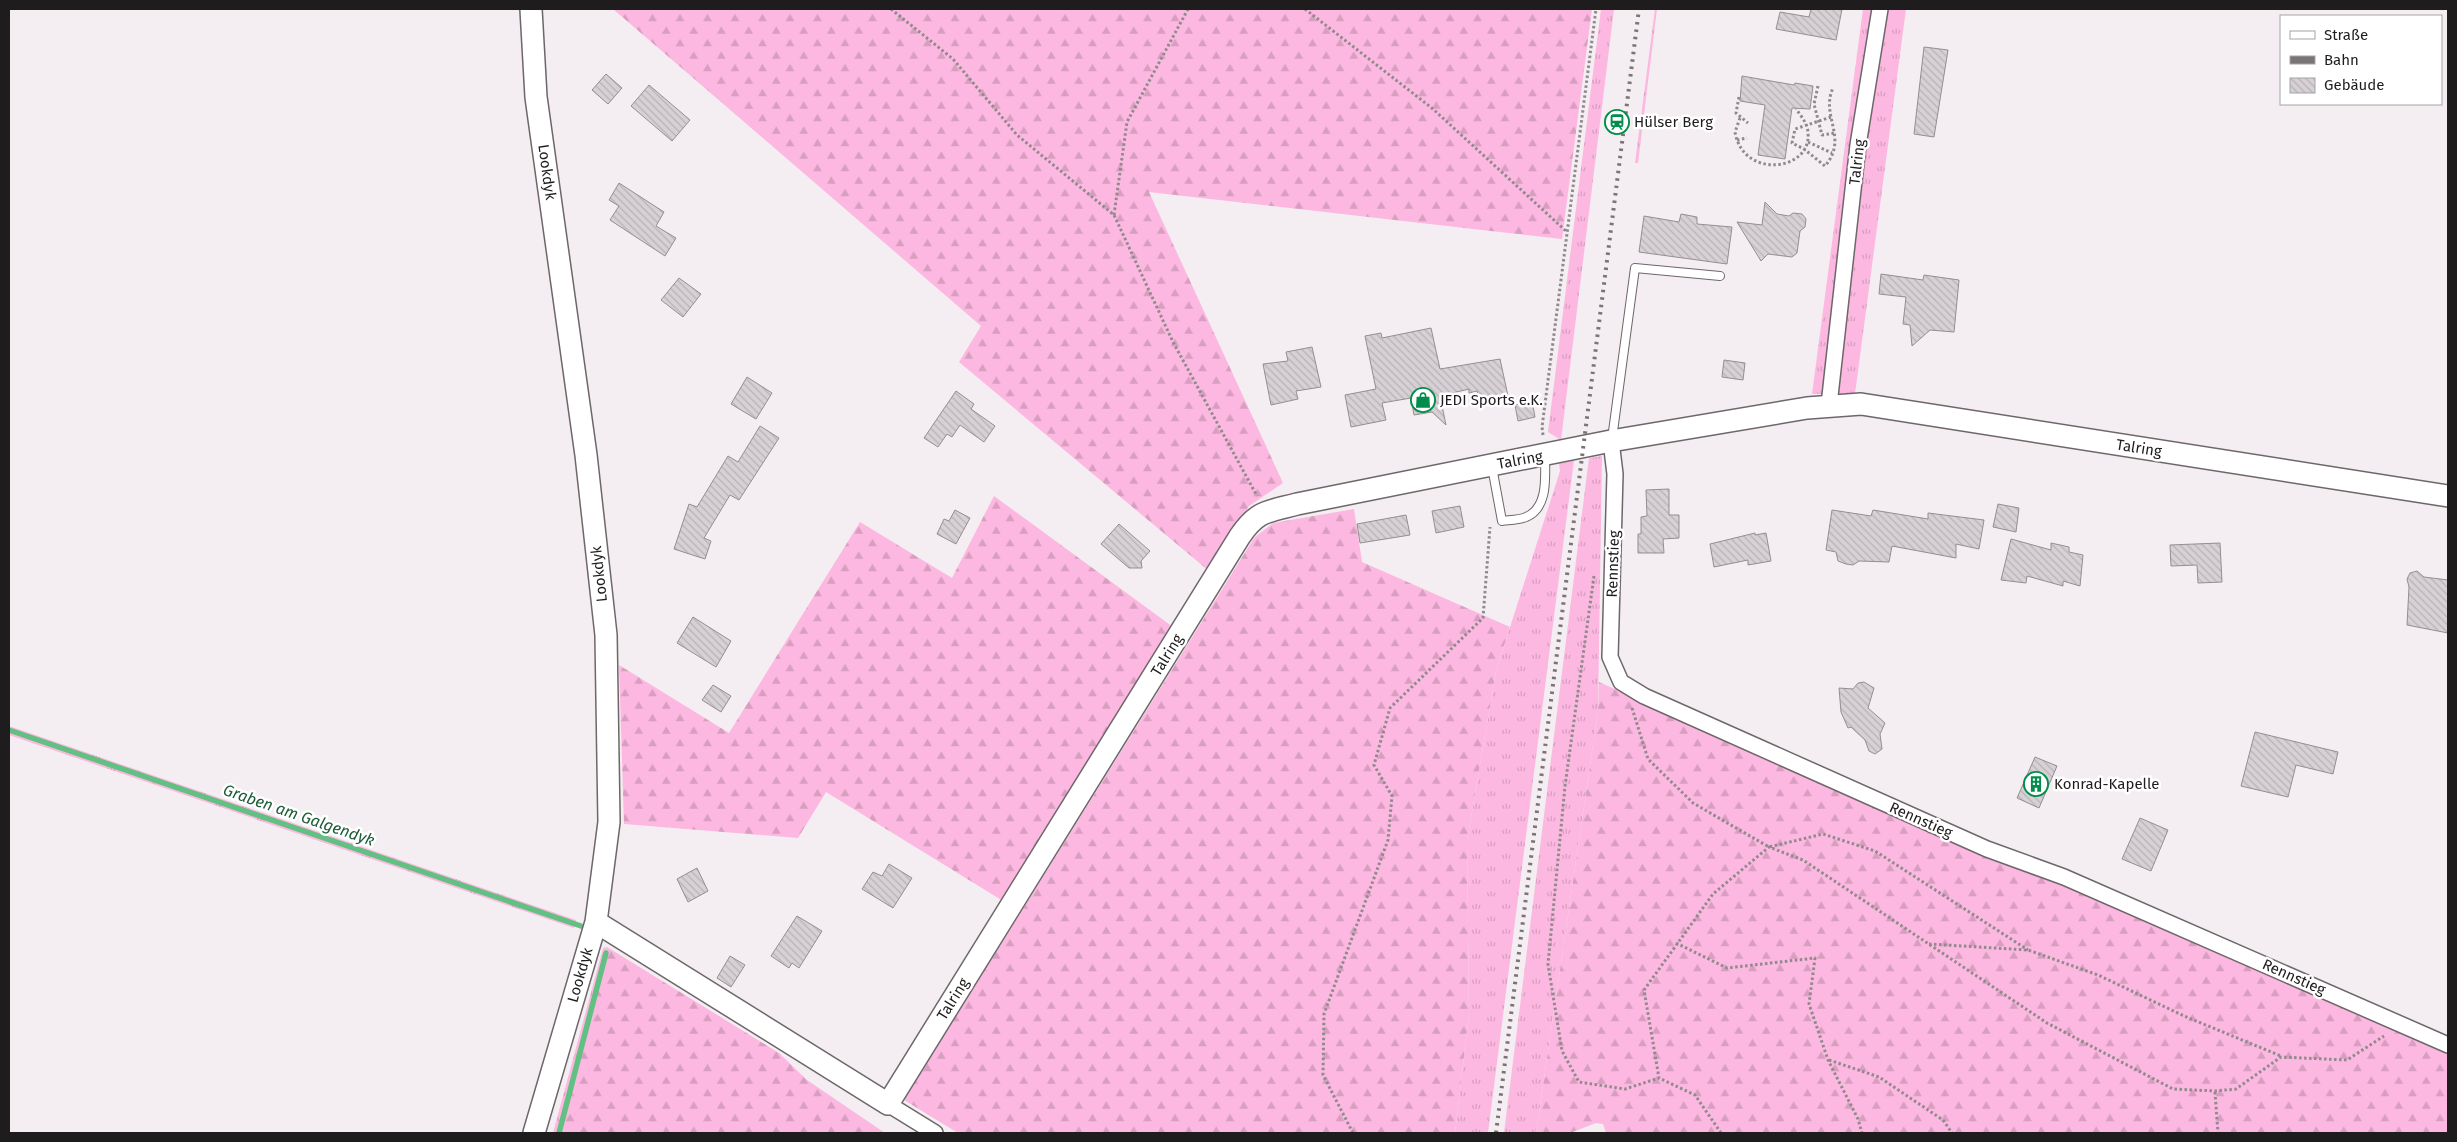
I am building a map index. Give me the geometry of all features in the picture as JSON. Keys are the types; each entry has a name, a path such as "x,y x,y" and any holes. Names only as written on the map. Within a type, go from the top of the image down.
{"street":[{"name":"Lookdyk","path":"531,9 536,97 586,455 606,634 609,822 596,922 534,1133"},
{"name":"Talring","path":"1829,405 1858,145 1880,9"},
{"name":"Talring","path":"888,1104 1240,536 1251,520 1265,512 1296,504 1545,456 1612,441 1829,405 1861,404 2448,496"},
{"name":"Rennstieg","path":"1612,441 1616,474 1610,657 1621,682 1644,696 1987,849 2064,877 2448,1045"},
{"path":"596,922 935,1133"}],"lane":[{"path":"1612,441 1635,268 1720,276"},
{"path":"1491,465 1502,521 1527,517 1539,505 1545,488 1545,456"}],"path":[{"path":"891,9 954,59 1017,134 1114,215 1173,342 1265,512"},
{"path":"1114,215 1127,122 1188,9"},
{"path":"1305,9 1433,109 1567,232"},
{"path":"1545,456 1542,427 1596,9"},
{"path":"1818,86 1814,104 1822,135 1835,132"},
{"path":"1831,117 1819,123 1795,130 1792,144 1804,149 1824,166 1836,144 1828,99 1833,88"},
{"path":"1739,96 1736,113 1748,123"},
{"path":"1740,118 1735,132 1736,140 1747,156 1769,165 1792,161 1808,142 1807,126 1796,109"},
{"path":"1736,140 1747,138"},
{"path":"1808,142 1832,153"},
{"path":"1353,1133 1323,1075 1324,1014 1388,840 1392,796 1374,765 1390,708 1483,618 1490,527 1502,521"},
{"path":"1595,573 1565,786 1548,964 1562,1051 1579,1082 1624,1090 1659,1078 1695,1095 1721,1133"},
{"path":"1621,682 1641,730 1648,759 1693,803 1769,848 1803,860 2047,1023 2173,1089 2215,1091 2236,1089 2281,1057"},
{"path":"1659,1078 1644,990 1713,894 1769,848 1823,834 1875,851 2028,950 2098,975 2184,1016 2281,1057 2347,1060 2402,1024"},
{"path":"1676,943 1727,968 1816,958 1809,1004 1828,1060 1858,1119 1862,1133"},
{"path":"1927,944 2028,950"},
{"path":"1828,1060 1879,1077 1943,1120 1952,1133"},
{"path":"2215,1091 2218,1133"}],"green space":[{"path":"613,9 1592,9 1562,239 1149,192 1283,483 1249,506 1209,571 959,362 981,326"},
{"path":"1601,9 1614,9 1561,440 1548,432"},
{"path":"1655,9 1657,9 1638,163 1635,163"},
{"path":"1863,9 1906,9 1855,394 1812,394"},
{"path":"1602,456 1598,711 1536,1133 1504,1133 1589,458"},
{"path":"1574,460 1488,1133 1455,1133 1469,1014 1467,841 1496,671 1560,471 1559,463"},
{"path":"994,496 1173,627 1003,901 826,792 798,838 624,824 619,665 729,733 860,522 952,578"},
{"path":"1354,509 1362,562 1510,627 1496,671 1467,841 1469,1014 1455,1133 958,1133 904,1100 1254,538 1273,523"},
{"path":"1599,682 1982,853 2063,883 2448,1053 2448,1133 1606,1133 1603,1124 1596,1123 1570,1133 1536,1133 1598,711"},
{"path":"9,726 576,920 574,928 9,735"},
{"path":"607,947 558,1133 553,1133 603,948"},
{"path":"607,947 779,1053 807,1080 885,1133 558,1133"}],"building":[{"path":"1811,9 1842,9 1836,40 1776,29 1780,12 1809,17"},
{"path":"1924,47 1948,50 1934,137 1914,134"},
{"path":"606,74 622,88 608,104 592,90"},
{"path":"1742,76 1794,85 1795,83 1813,86 1810,109 1792,108 1785,159 1758,155 1765,105 1740,101"},
{"path":"649,85 690,120 672,141 631,106"},
{"path":"619,183 664,212 656,226 676,238 665,256 610,220 619,206 609,200"},
{"path":"1765,202 1777,214 1789,216 1793,213 1802,214 1806,219 1805,227 1800,231 1797,253 1792,257 1768,254 1761,261 1737,222 1762,225"},
{"path":"1681,214 1697,217 1697,224 1732,227 1727,264 1639,252 1644,216 1679,222"},
{"path":"1881,274 1923,280 1924,275 1959,280 1954,332 1930,330 1912,346 1910,325 1903,324 1906,297 1879,294"},
{"path":"679,278 701,294 683,317 661,300"},
{"path":"1431,328 1440,369 1500,359 1508,396 1480,402 1477,391 1469,393 1469,389 1440,396 1446,425 1432,412 1414,415 1411,398 1382,403 1386,420 1351,427 1345,395 1376,389 1365,336 1381,333 1382,338"},
{"path":"1312,347 1321,387 1296,391 1298,399 1271,405 1263,364 1288,361 1286,352"},
{"path":"1724,360 1745,363 1743,380 1722,377"},
{"path":"747,377 772,393 756,419 731,404"},
{"path":"956,391 974,404 971,409 995,426 984,442 960,425 952,437 947,434 938,447 924,438"},
{"path":"1532,401 1535,417 1518,421 1515,405"},
{"path":"760,426 779,438 739,500 730,495 704,538 711,541 705,559 674,549 689,504 697,507 728,456 738,462"},
{"path":"1669,489 1669,515 1679,515 1679,538 1663,539 1664,553 1638,553 1638,534 1641,534 1641,517 1647,516 1646,490"},
{"path":"1998,504 2019,508 2016,532 1993,527"},
{"path":"1460,506 1464,527 1436,533 1432,511"},
{"path":"955,510 970,518 956,544 937,534 944,519 949,521"},
{"path":"1832,510 1871,516 1873,510 1928,519 1928,513 1984,520 1979,549 1956,544 1956,558 1892,546 1889,562 1859,561 1853,565 1838,561 1836,552 1826,550"},
{"path":"1406,515 1410,535 1360,543 1357,524"},
{"path":"1119,524 1150,551 1141,561 1142,568 1129,568 1101,544"},
{"path":"1755,533 1755,535 1766,533 1771,561 1748,565 1748,560 1714,567 1710,544"},
{"path":"2011,539 2051,550 2051,543 2069,547 2069,552 2083,555 2080,586 2063,581 2063,586 2027,576 2026,583 2001,580"},
{"path":"2220,543 2222,582 2198,583 2197,565 2171,566 2170,545"},
{"path":"2417,571 2424,577 2448,580 2448,633 2407,625 2409,587 2407,579 2410,573"},
{"path":"693,617 731,641 716,667 677,643"},
{"path":"1864,682 1874,688 1868,708 1885,723 1880,734 1882,749 1875,754 1869,751 1865,740 1851,727 1848,728 1841,712 1839,688 1853,689 1858,683"},
{"path":"713,685 731,696 721,712 702,700"},
{"path":"2255,732 2338,752 2333,774 2296,765 2288,797 2241,786"},
{"name":"Konrad-Kapelle","path":"2035,757 2057,766 2039,808 2017,798"},
{"path":"2140,818 2168,830 2151,871 2122,859"},
{"path":"889,864 912,878 893,908 862,889 873,872 882,876"},
{"path":"697,868 708,891 688,902 677,879"},
{"path":"797,916 822,931 799,968 792,963 789,968 771,956"},
{"path":"730,956 745,965 731,987 717,978"}],"waterway":[{"name":"Graben am Galgendyk","path":"9,730 581,926"},
{"name":"Graben am Galgendyk","path":"559,1133 606,953"}],"railway":[{"path":"1496,1133 1639,9"}],"place":[{"name":"Hülser Berg","path":"1617,122"},
{"name":"JEDI Sports e.K.","path":"1423,400"},
{"name":"Konrad-Kapelle","path":"2036,784"}]}
